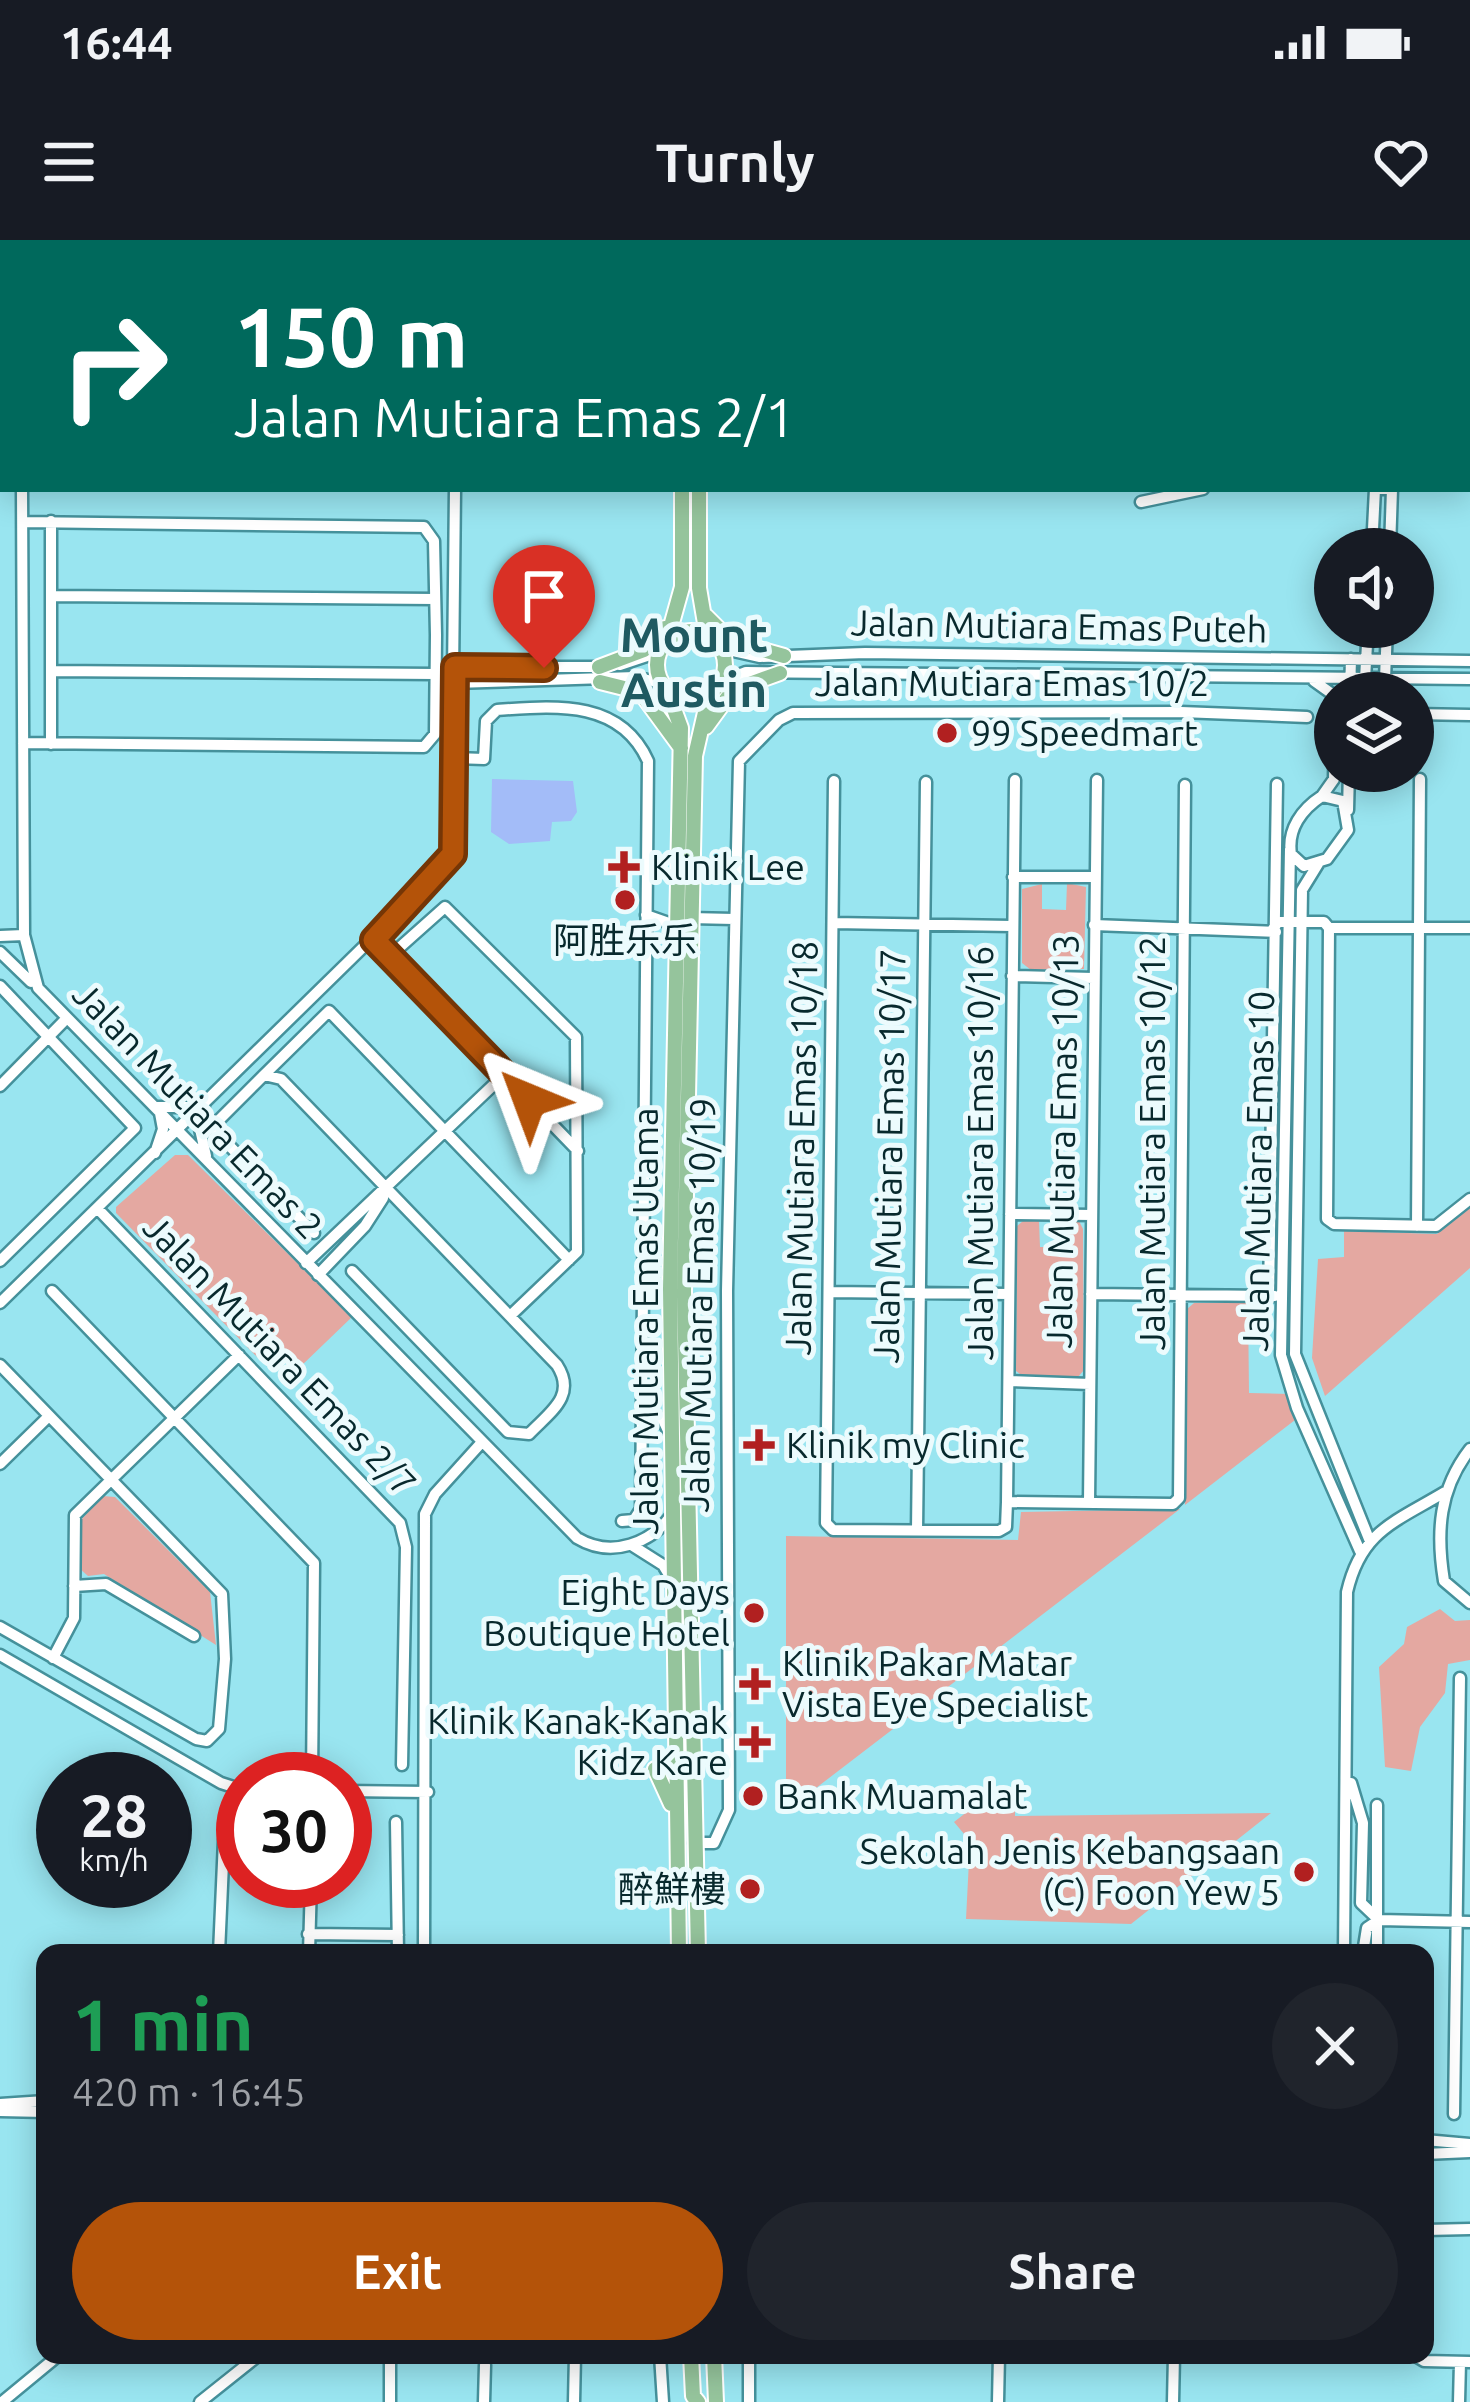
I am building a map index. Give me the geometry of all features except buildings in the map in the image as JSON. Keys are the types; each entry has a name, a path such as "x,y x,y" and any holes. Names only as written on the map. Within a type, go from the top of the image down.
{"main road":[{"path":"682,492 691,587 707,635 720,648 725,665 689,749"},
{"path":"699,492 691,587 662,647 664,687 692,700 709,695"},
{"path":"691,587 706,617 731,641 784,656"},
{"path":"599,675 656,640 691,587"},
{"path":"662,647 681,632 707,635"},
{"path":"689,749 724,698 747,682 780,673"},
{"path":"599,675 640,692 689,749"},
{"name":"Jalan Mutiara Emas Utama","path":"664,687 689,749 684,1291 698,1944"},
{"name":"Jalan Mutiara Emas Utama","path":"680,1944 672,1381 677,898 689,749"},
{"path":"676,1770 692,1750"},
{"path":"655,1769 675,1820"},
{"path":"695,2364 699,2402"},
{"path":"714,2364 716,2402"}],"street":[{"name":"Jalan Mutiara Emas 2","path":"22,492 23,935 38,988 584,1542 633,1546"},
{"path":"2,1296 154,1156 451,861 455,492"},
{"path":"1141,502 1189,492"},
{"path":"1373,528 1375,492"},
{"path":"1389,492 1390,528"},
{"path":"51,521 51,744"},
{"path":"23,522 424,527 434,541 435,599 435,734 428,745 23,743"},
{"path":"51,596 435,599"},
{"path":"455,683 599,675 662,647"},
{"name":"Jalan Mutiara Emas Puteh","path":"720,648 742,656 989,654 1470,661"},
{"path":"1346,672 1358,648"},
{"path":"1365,672 1367,648"},
{"path":"1385,672 1386,648"},
{"path":"1398,648 1420,660"},
{"path":"989,654 989,674"},
{"path":"1337,659 1341,672"},
{"path":"455,667 643,677 664,687"},
{"path":"51,671 435,674"},
{"name":"Jalan Mutiara Emas Puteh","path":"721,682 746,671 1314,678"},
{"path":"1305,678 1314,681"},
{"name":"Jalan Mutiara Emas Puteh","path":"1434,679 1470,679"},
{"path":"455,758 484,759 486,721 497,710 608,715 648,761 641,1509 634,1520 622,1521"},
{"name":"Jalan Mutiara Emas 10/2","path":"737,764 779,720 793,713 1181,712 1307,717"},
{"path":"1434,714 1470,715"},
{"name":"Jalan Mutiara Emas 10/19","path":"694,1843 714,1843 729,1810 726,1360 737,764"},
{"name":"Jalan Mutiara Emas 10/16","path":"917,1531 1006,1527 1015,780"},
{"name":"Jalan Mutiara Emas 10/13","path":"1089,1502 1097,780"},
{"name":"Jalan Mutiara Emas 10/18","path":"834,781 826,1516 833,1530 917,1531"},
{"name":"Jalan Mutiara Emas 10/17","path":"917,1531 926,782"},
{"path":"1276,784 1269,1280 1283,1296"},
{"name":"Jalan Mutiara Emas 10/12","path":"1089,1502 1178,1501 1184,785"},
{"path":"1325,792 1298,820 1290,849 1300,865 1318,864 1347,835 1348,792"},
{"path":"1417,1226 1420,792"},
{"path":"1322,796 1337,797 1348,811"},
{"name":"Jalan Mutiara Emas 10","path":"1290,849 1296,929 1290,1280 1283,1296 1281,1355 1360,1552"},
{"name":"Jalan Mutiara Emas 10","path":"1296,929 1304,883 1318,864"},
{"path":"1013,877 1095,877"},
{"path":"646,915 666,910 677,898"},
{"path":"390,956 437,908 446,907 576,1037 577,1252 510,1316"},
{"path":"646,915 666,922 677,934"},
{"path":"690,918 734,919"},
{"path":"833,923 1012,926"},
{"path":"1094,925 1470,928"},
{"path":"1328,928 1326,1211 1334,1224 1440,1225 1470,1199"},
{"path":"0,936 23,935"},
{"path":"374,940 578,1151"},
{"path":"0,952 38,988"},
{"path":"1012,976 1093,978"},
{"path":"0,986 135,1128 0,1261"},
{"path":"314,1233 217,1133 219,1120 329,1011 569,1260"},
{"path":"0,1086 67,1018"},
{"path":"306,1263 505,1074"},
{"path":"264,1075 280,1078 510,1316 557,1365 567,1389 529,1434 518,1436 352,1270"},
{"path":"154,1156 163,1126 156,1107 204,1106"},
{"path":"204,1106 201,1135 207,1160"},
{"path":"154,1156 181,1148 207,1160"},
{"path":"318,1274 364,1226 388,1190"},
{"name":"Jalan Mutiara Emas 2/7","path":"98,1208 389,1509 402,1530 402,1765"},
{"path":"1010,1214 1091,1215"},
{"path":"274,1230 303,1246 327,1241"},
{"path":"339,1252 331,1273 346,1304"},
{"path":"1269,1280 1290,1280"},
{"path":"52,1291 314,1563 312,1752"},
{"path":"830,1292 1009,1294"},
{"path":"1091,1294 1283,1296"},
{"name":"Jalan Mutiara Emas 10","path":"1283,1296 1295,1354 1369,1539"},
{"path":"53,1658 74,1618 74,1517 239,1355"},
{"path":"0,1365 224,1598 224,1703 212,1738 196,1739 0,1627"},
{"path":"642,1411 664,1403 672,1381"},
{"path":"1009,1381 1090,1384"},
{"path":"642,1411 663,1420 674,1443"},
{"path":"0,1464 49,1416"},
{"path":"462,1422 469,1442 463,1462"},
{"path":"424,1944 425,1514 482,1442"},
{"path":"1470,1449 1445,1492 1439,1513 1442,1576 1454,1594 1470,1604"},
{"path":"463,1462 479,1458 506,1467"},
{"path":"1344,1944 1346,1608 1360,1552 1369,1539 1445,1492"},
{"path":"1007,1502 1089,1502"},
{"path":"633,1546 656,1534 676,1510"},
{"path":"633,1546 663,1565 676,1588"},
{"path":"74,1586 106,1584 194,1636"},
{"path":"0,1655 216,1780"},
{"path":"1454,2114 1463,1922 1460,1678"},
{"path":"1348,1772 1363,1823 1361,1903 1378,1920 1463,1922"},
{"path":"372,1792 428,1792"},
{"path":"1377,1805 1378,1944"},
{"path":"396,1822 398,1944"},
{"path":"219,1944 221,1908"},
{"path":"309,1908 309,1944"},
{"path":"1364,1944 1365,1932 1378,1920"},
{"path":"308,1934 398,1935"},
{"path":"0,2108 36,2102"},
{"path":"0,2108 36,2111"},
{"path":"1434,2142 1470,2148"},
{"path":"1434,2153 1470,2148"},
{"path":"1434,2230 1470,2229"},
{"path":"1434,2361 1465,2362 1459,2402"},
{"path":"2,2402 46,2364"},
{"path":"200,2402 248,2364"},
{"path":"390,2364 390,2402"},
{"path":"574,2364 574,2402"},
{"path":"661,2364 663,2402"},
{"path":"749,2364 749,2402"},
{"path":"998,2402 999,2364"},
{"path":"1173,2402 1174,2364"},
{"path":"484,2402 485,2366"}],"shaded area":[{"path":"1067,883 1086,887 1084,969 1031,970 1022,963 1022,889 1042,884 1042,909 1066,910"},
{"path":"175,1155 188,1155 352,1317 299,1368 277,1345 261,1361 116,1213 116,1207"},
{"path":"1470,1208 1470,1268 1325,1396 1312,1358 1318,1259 1344,1257 1344,1231 1437,1234"},
{"path":"1039,1221 1040,1247 1063,1247 1064,1221 1079,1221 1083,1229 1084,1370 1078,1377 1024,1377 1016,1371 1017,1226"},
{"path":"1194,1303 1248,1303 1249,1393 1289,1394 1295,1420 1185,1505 1187,1309"},
{"path":"103,1496 115,1497 210,1592 216,1645 104,1574 88,1576 79,1568 80,1521"},
{"path":"1180,1509 786,1811 786,1536 1018,1540 1021,1512"},
{"path":"1440,1609 1455,1621 1470,1620 1470,1660 1448,1664 1445,1693 1420,1727 1411,1771 1385,1767 1379,1667 1404,1644 1407,1627"},
{"path":"1000,1786 1015,1803 1015,1816 1271,1813 1131,1924 966,1919 970,1841 954,1822"}],"water":[{"path":"492,779 573,781 577,812 571,821 552,822 550,841 509,844 491,832"}],"place":[{"name":"99 Speedmart","path":"947,733"},
{"name":"Klinik Lee","path":"624,867"},
{"name":"阿胜乐乐","path":"625,900"},
{"name":"Klinik my Clinic","path":"759,1445"},
{"name":"Eight Days Boutique Hotel","path":"754,1613"},
{"name":"Klinik Pakar Matar Vista Eye Specialist","path":"755,1684"},
{"name":"Klinik Kanak-Kanak Kidz Kare","path":"755,1742"},
{"name":"Bank Muamalat","path":"753,1796"},
{"name":"Sekolah Jenis Kebangsaan (C) Foon Yew 5","path":"1304,1872"},
{"name":"醉鮮樓","path":"750,1889"}],"district":[{"name":"Mount Austin","path":"694,662"}],"route":[{"path":"529,1100 374,940 451,861 455,847 455,667 544,668"}]}
